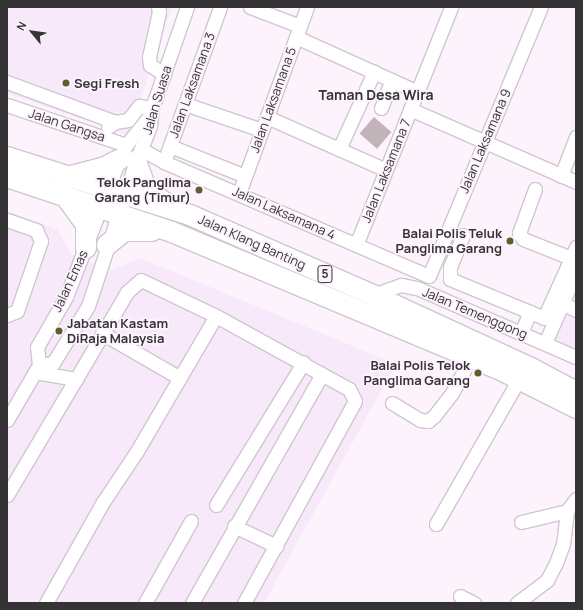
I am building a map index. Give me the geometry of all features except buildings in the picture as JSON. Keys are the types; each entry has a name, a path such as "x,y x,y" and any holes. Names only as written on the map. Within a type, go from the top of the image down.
{"highway":[{"path":"66,177 105,167 130,154 141,180 151,194 190,215"},
{"name":"Jalan Klang Banting","path":"7,157 66,177 117,190 190,215 373,295 533,369 576,392"},
{"name":"Jalan Klang Banting","path":"7,177 172,232 519,379 576,408"},
{"path":"66,197 86,225 86,248"},
{"path":"107,245 124,232 172,232"}],"street":[{"path":"158,7 160,12 148,57 150,65 164,74"},
{"name":"Jalan Suasa","path":"117,190 130,154 150,126 151,111 187,7"},
{"name":"Jalan Laksamana 3","path":"164,162 220,7"},
{"path":"250,7 374,72 418,92"},
{"name":"Jalan Laksamana 5","path":"239,193 308,7"},
{"name":"Jalan Laksamana 7","path":"356,245 451,7"},
{"name":"Jalan Laksamana 9","path":"429,276 541,7"},
{"path":"340,149 374,72"},
{"path":"381,108 392,80"},
{"path":"7,82 115,122"},
{"path":"185,104 262,130"},
{"name":"Jalan Gangsa","path":"7,105 96,134 130,154"},
{"path":"96,134 115,122 128,120 139,106 151,111"},
{"path":"410,109 576,182"},
{"path":"267,117 386,170"},
{"path":"561,176 576,137"},
{"name":"Jalan Laksamana 4","path":"170,146 245,176"},
{"path":"110,211 130,154"},
{"name":"Jalan Laksamana 4","path":"130,154 164,162 429,276"},
{"path":"462,234 450,267 450,279 544,318 574,252 523,239 519,233 535,189"},
{"path":"110,211 117,190"},
{"name":"Jalan Emas","path":"110,211 107,245 88,306 53,363 37,369 37,346 66,297 86,248 110,211"},
{"path":"7,220 36,230 41,241 17,311 7,315"},
{"path":"545,343 576,272"},
{"path":"7,495 127,292 141,280 216,316 303,363 349,389 356,401 244,603"},
{"name":"Jalan Temenggong","path":"373,295 401,285 417,288 576,357"},
{"path":"562,303 576,310"},
{"path":"521,333 530,312"},
{"path":"46,603 103,502 180,378 216,316"},
{"path":"102,333 180,378"},
{"path":"392,402 420,420 428,421 434,416 452,393 470,358"},
{"path":"216,505 303,363"},
{"path":"7,420 37,369 76,379"},
{"path":"192,603 234,526 322,374"},
{"path":"436,524 519,379"},
{"path":"517,603 533,593 550,574 563,544 568,511 576,499"},
{"path":"521,522 568,511"},
{"path":"145,603 191,520"},
{"path":"234,526 276,546"},
{"path":"460,596 474,603"}],"shaded area":[{"path":"7,7 172,7 128,135 7,93"},
{"path":"7,211 57,229 72,255 111,270 140,258 396,364 264,603 7,603"},
{"path":"563,307 576,313 576,354 548,341"}],"place":[{"name":"Segi Fresh","path":"66,83"},
{"name":"Telok Panglima Garang (Timur)","path":"199,190"},
{"name":"Balai Polis Teluk Panglima Garang","path":"510,241"},
{"name":"Jabatan Kastam DiRaja Malaysia","path":"59,331"},
{"name":"Balai Polis Telok Panglima Garang","path":"478,373"}],"district":[{"name":"Taman Desa Wira","path":"376,95"}]}
